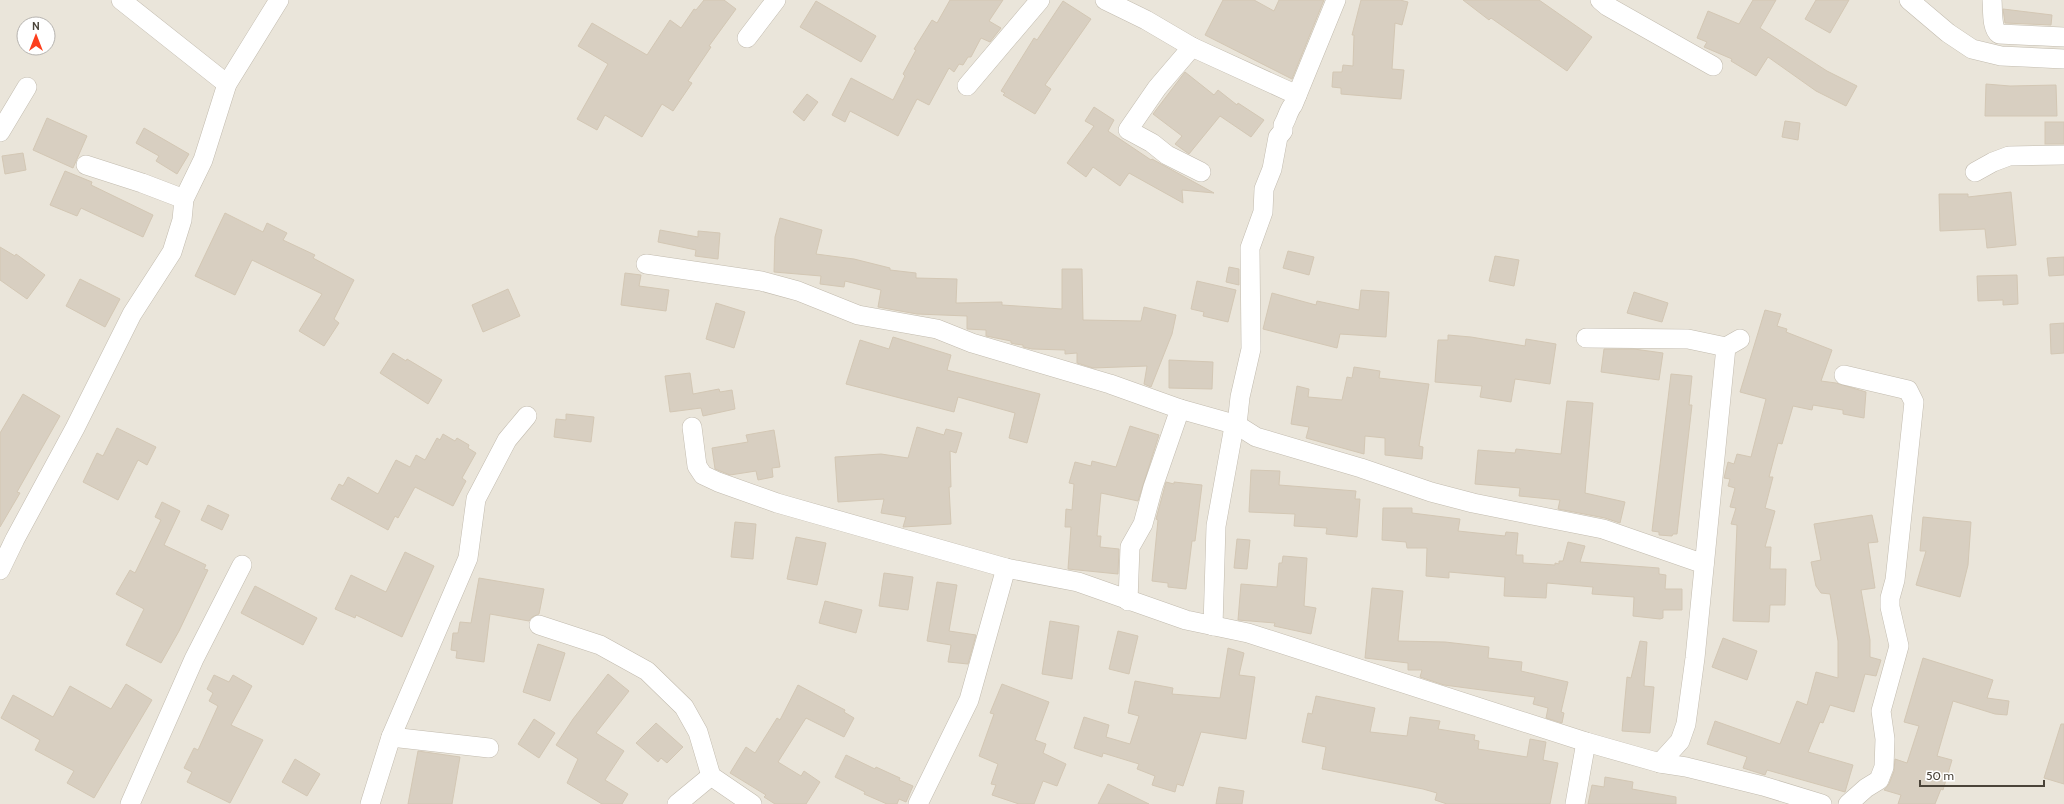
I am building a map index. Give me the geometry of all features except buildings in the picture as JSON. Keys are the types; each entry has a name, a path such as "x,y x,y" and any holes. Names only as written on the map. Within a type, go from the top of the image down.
{"street":[{"path":"121,0 227,84"},
{"path":"0,570 14,539 75,428 132,314 172,252 182,220 184,199 203,160 227,84 279,0"},
{"path":"747,38 776,0"},
{"path":"967,86 1040,0"},
{"path":"1105,0 1146,20 1192,47 1296,95"},
{"path":"1213,626 1216,526 1233,432 1237,426 1240,397 1251,349 1250,248 1263,212 1264,189 1272,169 1278,137 1283,131 1283,125 1288,118 1289,109 1293,105 1336,0"},
{"path":"1600,0 1607,6 1713,66"},
{"path":"1909,0 1948,33 1972,49 2001,56 2064,59"},
{"path":"1992,0 1996,32 2003,35 2064,36"},
{"path":"2027,36 2039,59"},
{"path":"1192,47 1157,88 1128,130 1152,143 1167,155 1201,172"},
{"path":"0,132 27,87"},
{"path":"1976,172 1993,162 2009,156 2064,155"},
{"path":"86,165 142,183 184,199"},
{"path":"646,264 761,281 798,291 858,315 937,329 972,343 1110,384 1180,409 1237,426 1256,437 1361,468 1431,492 1473,503 1603,529 1704,564"},
{"path":"1586,338 1688,339 1733,343 1704,564 1695,658 1686,724 1680,741 1660,763"},
{"path":"1844,375 1908,390 1914,402 1895,580 1890,598 1890,607 1899,646 1881,711 1885,739 1884,767 1878,780 1866,788 1848,804"},
{"path":"1128,601 1130,547 1143,524 1153,487 1180,409"},
{"path":"370,804 391,737 468,558 476,498 507,440 527,416"},
{"path":"692,427 697,466 703,475 718,482 777,503 1006,568 1078,582 1128,601 1186,620 1248,633 1586,742 1660,763 1686,767 1763,786 1822,804"},
{"path":"130,804 191,665 242,565"},
{"path":"918,804 969,700 1006,568"},
{"path":"539,625 600,645 647,672 684,707 688,713 698,732 711,776 752,804"},
{"path":"391,737 489,748"},
{"path":"1575,804 1586,742"},
{"path":"677,804 711,776"}],"shaded area":[{"path":"0,0 2064,0 2064,804 0,804"}]}
